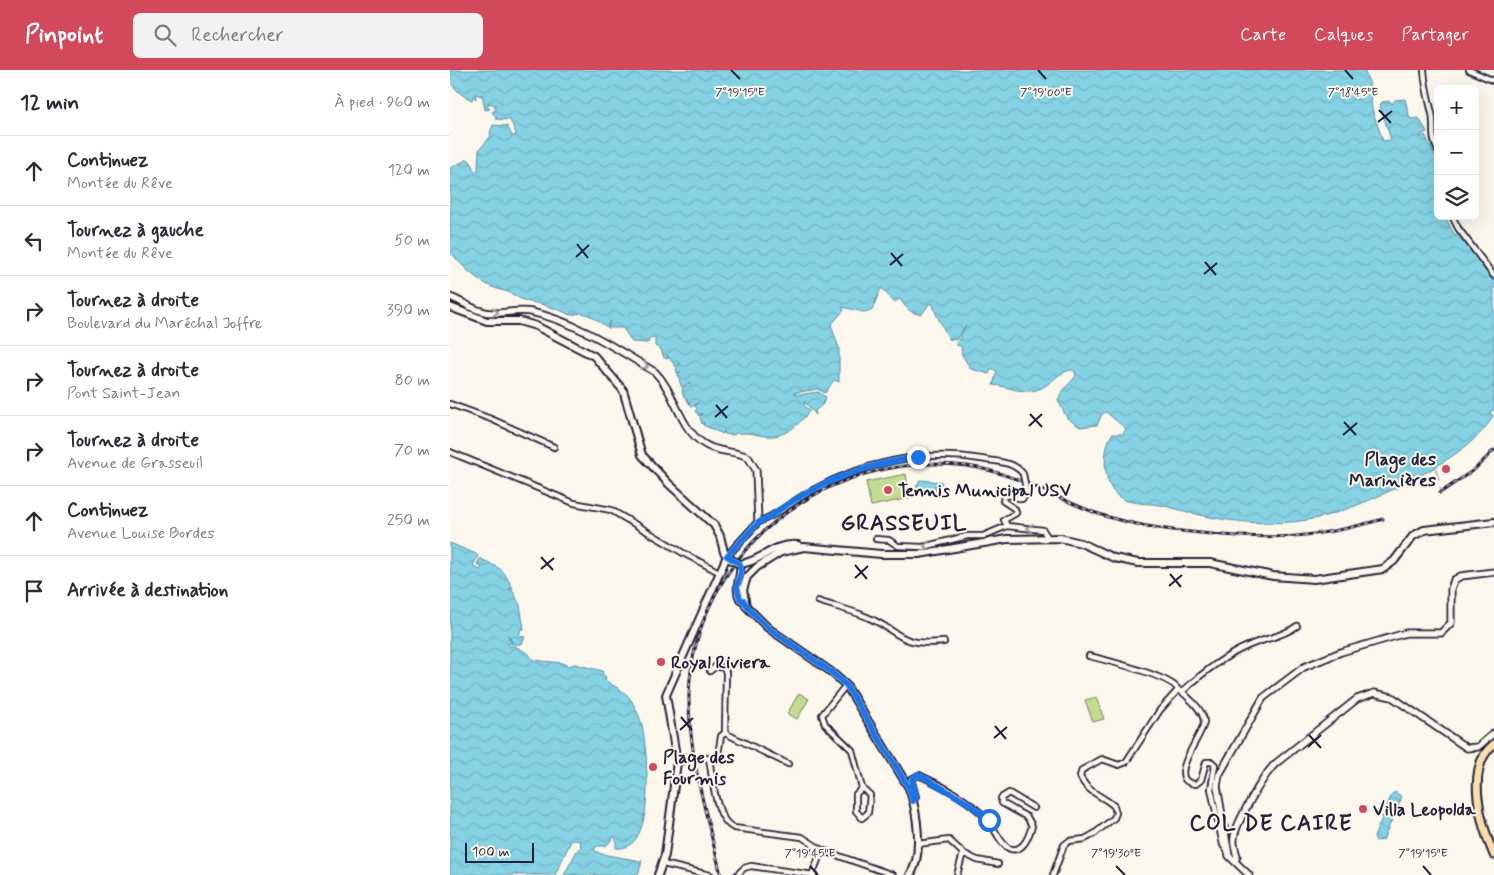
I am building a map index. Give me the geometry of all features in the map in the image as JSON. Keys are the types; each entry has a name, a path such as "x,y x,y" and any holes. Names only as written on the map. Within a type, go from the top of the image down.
{"main road":[{"path":"450,307 488,321 519,322 536,326 588,351 600,361 623,390 642,455 669,484 711,520 729,558 741,566"},
{"path":"741,566 774,548 786,544 901,554 942,551 1006,539 1067,538 1109,556 1138,563 1210,563 1273,576 1314,579 1383,569 1394,561 1413,536 1424,530 1494,522"},
{"path":"744,601 744,586 747,577 757,567 781,552 804,547"},
{"path":"774,548 781,552"},
{"path":"658,875 663,864 677,764 677,751 666,695 719,572 729,558"},
{"path":"741,566 737,590 740,599 768,628 830,671 846,685 909,788 913,801 918,844 916,863 910,875"},
{"path":"1494,744 1482,756 1478,772 1481,816 1494,855"}],"street":[{"path":"1424,70 1427,101 1432,114 1432,137 1434,142"},
{"path":"1469,70 1494,81"},
{"path":"1454,220 1493,275"},
{"path":"450,297 480,311 494,313 514,310 531,312 586,331 655,372 668,388 678,411 694,436 708,446 742,454 754,465 758,522"},
{"path":"450,404 491,419 554,447"},
{"path":"450,452 574,503 611,510 719,572"},
{"path":"729,558 758,522 766,520 787,504 830,481 860,470 900,460 932,456 977,458 1016,466 1023,474 1027,494 1022,499 1009,495 1004,497 1003,501 1014,509 1016,513 1004,520 1007,526"},
{"path":"876,540 889,540 898,546 923,547 967,536 983,536 1007,526 1043,530 1048,538"},
{"path":"1249,875 1235,861 1230,859 1218,797 1218,781 1263,698 1304,667 1319,660 1406,633 1442,633 1451,622 1451,588 1454,580 1461,576 1494,572"},
{"path":"818,601 862,615 907,641 927,644 944,642"},
{"path":"1053,875 1064,846 1069,841 1094,834 1114,818 1116,813 1114,806 1096,795 1083,783 1080,776 1082,770 1102,759 1120,765 1126,762 1160,710 1180,691 1236,652 1251,644 1280,636 1296,626"},
{"path":"1089,656 1173,683 1200,710 1204,722 1201,732 1186,757 1185,778 1189,782 1196,784 1201,780 1206,762 1212,762 1215,766 1212,794 1222,845 1228,852"},
{"path":"701,757 709,759 718,755 722,736 725,733 726,672 724,668 716,666 710,671"},
{"path":"846,685 822,715 825,724 852,750 862,788 870,795 868,813 862,818 856,811 856,794 862,788"},
{"path":"1235,861 1237,856 1234,847 1235,832 1265,776 1282,758 1362,696 1374,693 1392,697 1467,748 1478,747 1494,733"},
{"path":"725,733 729,733 788,764"},
{"path":"677,751 687,757 677,764"},
{"path":"709,759 720,812 727,825 734,828 802,836 822,850 893,875"},
{"path":"913,801 916,797 912,779 918,774 970,804 989,820 1007,848 1012,850 1018,849 1027,840 1032,826 1027,817 1002,803 1001,798 1009,792 1034,808"},
{"path":"918,844 949,840 956,844 963,853 977,860 998,864"},
{"path":"737,875 744,868 751,866 813,875 822,850"},
{"path":"957,875 963,853"},
{"path":"663,864 709,875"}],"green space":[{"path":"906,474 910,498 871,506 866,482"},
{"path":"799,693 809,699 797,719 787,714"},
{"path":"1096,697 1104,719 1093,722 1085,700"}],"water":[{"path":"450,70 1364,70 1369,82 1372,109 1383,141 1391,140 1380,105 1382,102 1390,101 1392,104 1395,100 1405,99 1410,119 1419,118 1427,132 1420,135 1420,137 1425,135 1434,154 1434,220 1447,220 1454,234 1462,236 1494,281 1494,410 1489,412 1493,415 1482,431 1440,464 1385,493 1357,505 1313,519 1269,523 1240,521 1210,517 1160,505 1133,502 1119,497 1113,492 1105,467 1106,449 1112,434 1123,434 1126,429 1106,412 1102,414 1097,425 1080,427 1067,418 1058,400 1061,393 1076,376 1074,370 1064,372 1036,390 1019,390 993,385 997,371 991,368 989,374 971,369 962,355 961,346 956,345 966,325 956,340 949,339 933,304 930,303 922,314 915,313 907,308 900,299 894,302 881,288 872,310 864,312 842,307 844,310 831,325 839,348 839,382 834,380 825,393 817,389 794,393 797,395 818,392 826,397 823,404 815,411 816,415 804,401 805,407 810,410 797,425 779,435 764,436 751,433 735,433 734,435 725,434 724,431 723,434 703,425 704,422 702,424 700,417 702,413 699,416 695,411 697,409 695,406 699,402 692,407 683,395 682,387 691,385 690,383 681,386 678,374 681,372 677,373 676,369 681,363 676,367 667,355 668,359 664,358 661,349 655,346 655,338 650,338 648,343 632,342 623,328 608,328 610,321 607,327 589,315 581,313 570,315 551,307 520,299 508,292 489,286 468,271 450,251 450,168 468,159 474,171 478,171 479,150 491,136 490,133 493,125 507,126 512,136 515,136 516,133 510,120 495,119 497,118 492,112 496,110 494,107 496,105 489,103 487,107 490,109 485,110 482,94 481,96 475,94 476,99 473,96 472,100 461,94 450,83"},
{"path":"920,480 942,482 938,490 922,494 916,487"},
{"path":"450,543 476,554 478,556 473,565 479,570 482,568 477,564 480,558 485,561 483,563 486,561 500,569 513,588 509,589 512,590 520,605 524,629 521,629 519,636 525,637 522,644 513,644 508,635 512,644 508,643 509,646 515,646 529,654 533,660 563,663 568,666 575,664 603,671 602,674 606,677 605,680 622,691 631,700 642,725 646,755 647,797 644,818 638,834 629,845 616,848 616,839 614,837 606,846 597,846 594,850 601,854 642,861 638,875 564,875 578,849 581,848 580,841 575,840 571,841 555,875 450,875"},
{"path":"1395,792 1402,797 1383,840 1376,841 1374,837 1392,794"}],"waterway":[{"path":"1435,467 1439,480"}],"tunnel":[{"path":"688,757 701,757"}],"railway":[{"path":"1440,493 1475,469 1494,450"},
{"path":"721,875 699,785 692,740 689,694 697,642 715,595 743,554 778,519 819,492 866,474 915,465 967,466 1017,479 1096,513 1135,524 1174,530 1250,537 1293,536 1335,531 1383,519"}],"place":[{"name":"Plage des Marinières","path":"1446,469"},
{"name":"Tennis Municipal USV","path":"888,490"},
{"name":"Royal Riviera","path":"661,662"},
{"name":"Plage des Fourmis","path":"653,767"},
{"name":"Villa Leopolda","path":"1363,809"}],"district":[{"name":"GRASSEUIL","path":"904,522"},
{"name":"COL DE CAIRE","path":"1271,822"}],"route":[{"path":"918,457 877,465 830,481 787,504 766,520 758,522 753,530 727,556 740,564 741,572 737,587 738,596 744,601 752,614 768,628 830,671 846,685 909,788 913,801 916,797 911,782 913,776 918,774 935,782 970,804 989,820"}]}
